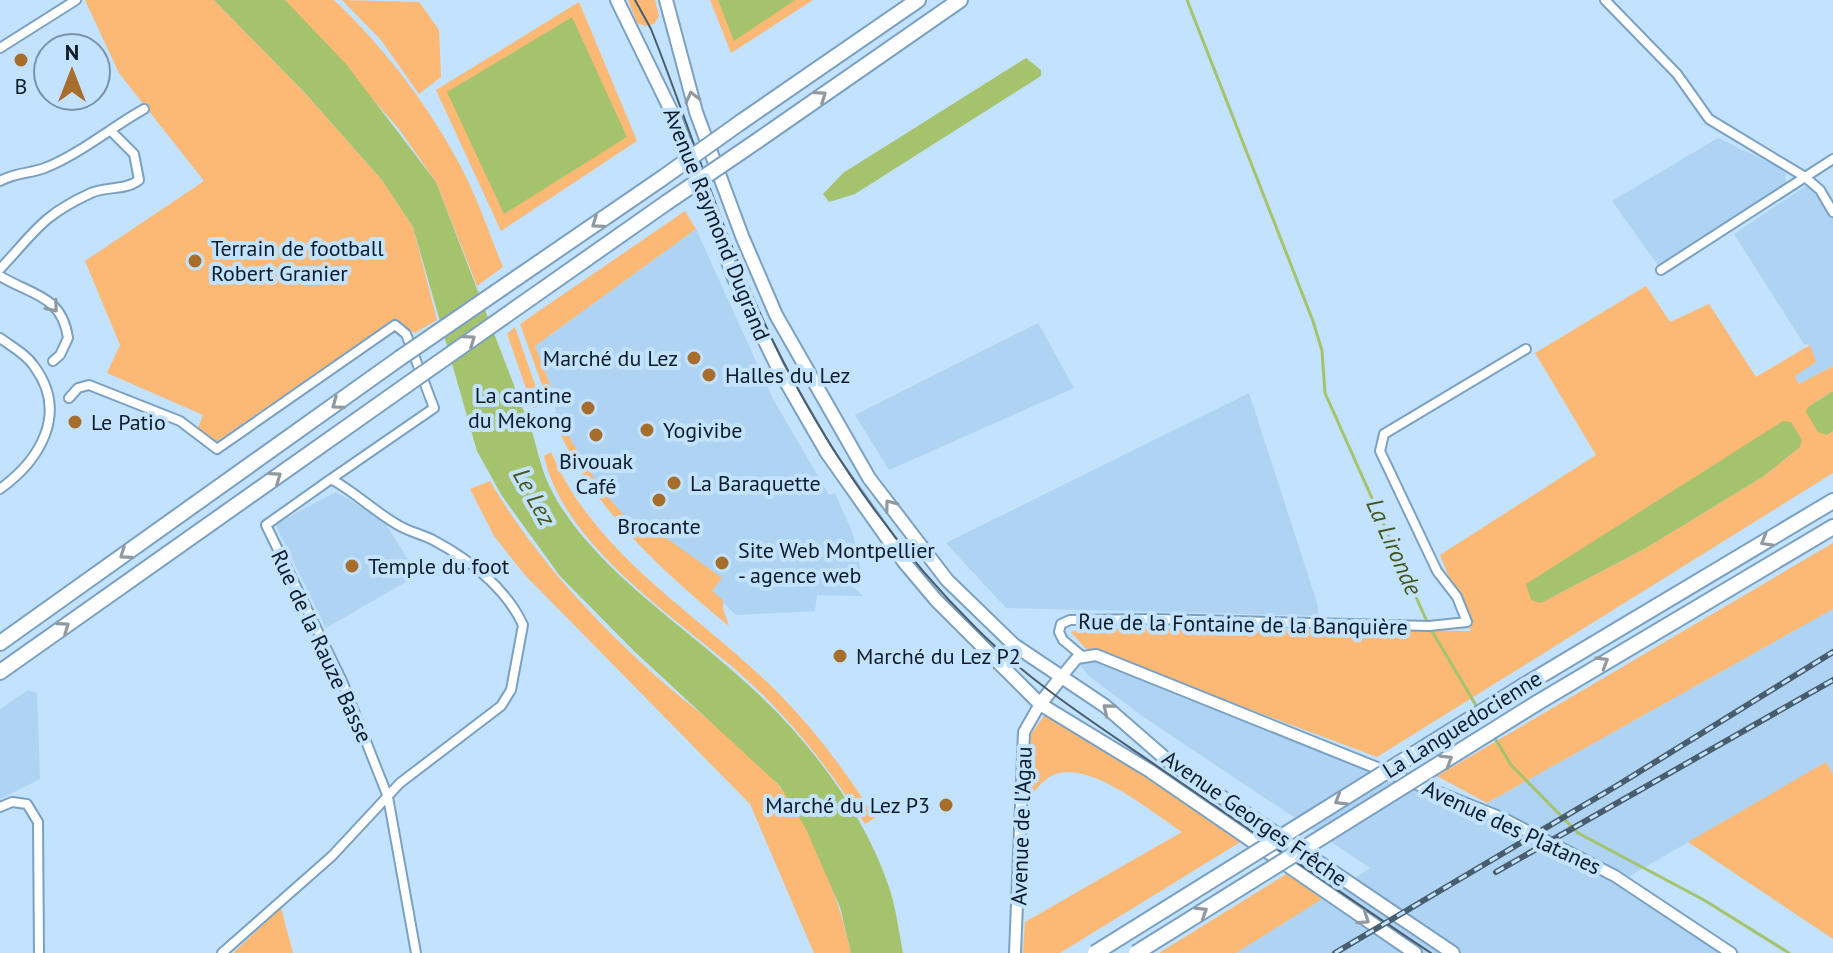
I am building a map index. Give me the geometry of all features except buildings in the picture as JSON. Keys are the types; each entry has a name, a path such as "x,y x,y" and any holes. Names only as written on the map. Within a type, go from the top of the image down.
{"highway":[{"path":"0,643 400,358 918,0"},
{"path":"0,672 960,0"},
{"name":"La Languedocienne","path":"1095,953 1525,685 1833,501"},
{"name":"La Languedocienne","path":"1136,953 1537,703 1833,527"}],"main road":[{"name":"Avenue Raymond Dugrand","path":"617,0 677,123 734,278 778,368 827,453 883,535 936,600"},
{"name":"Avenue Raymond Dugrand","path":"666,0 696,112 776,315 869,478 933,563 975,608"},
{"name":"Avenue Georges Frêche","path":"936,600 1040,704 1150,771 1415,953"},
{"name":"Avenue Georges Frêche","path":"975,608 1014,645 1105,706 1167,760 1453,953"},
{"path":"1040,704 1062,676"}],"street":[{"path":"0,48 76,0"},
{"path":"1605,0 1677,74 1709,119 1805,177 1820,190 1833,212"},
{"path":"0,181 16,172 47,168 88,142 112,132 119,123 144,109"},
{"path":"0,269 43,219 94,191 127,186 139,180 134,154 112,132"},
{"path":"1661,270 1833,159"},
{"path":"0,276 25,291 50,299 59,312 68,338 60,355 53,361"},
{"path":"69,398 78,388 89,385 180,421 217,449 395,325 406,334 434,408 331,479 397,525 429,538 468,562 505,598 523,625 520,657 506,700 400,783 332,856 222,953"},
{"path":"0,338 34,365 48,398 47,428 30,464 0,489"},
{"name":"Rue de la Fontaine de la Banquière","path":"1082,656 1063,640 1059,632 1061,624 1070,620 1156,619 1429,626 1467,622 1457,597 1437,571 1380,451 1384,434 1526,349"},
{"name":"Rue de la Rauze Basse","path":"331,479 266,525 342,681 388,797"},
{"name":"Avenue des Platanes","path":"1082,656 1096,655 1174,685 1504,819 1615,876 1731,953"},
{"path":"1062,676 1082,656"},
{"name":"Avenue de l'Agau","path":"1015,953 1024,732 1040,704"},
{"path":"388,797 416,953"},
{"path":"0,807 12,802 27,804 38,822 39,953"}],"shaded area":[{"path":"85,0 214,0 306,94 382,180 413,227 437,320 415,333 398,323 386,326 216,442 198,428 203,415 107,373 120,345 85,261 204,181 119,73 112,58 112,32 100,32"},
{"path":"285,0 334,0 389,59 422,102 451,148 503,267 477,286 436,182 399,129"},
{"path":"342,0 419,2 439,30 441,77 419,94 381,40"},
{"path":"628,0 655,0 659,16 654,24 645,26 637,23"},
{"path":"710,0 813,0 731,53"},
{"path":"579,2 637,141 501,231 436,90"},
{"path":"1718,138 1785,170 1786,187 1726,223 1662,271 1612,201"},
{"path":"1806,186 1818,193 1833,217 1833,366 1800,384 1795,376 1810,345 1804,344 1734,234"},
{"path":"685,211 696,229 535,346 551,387 544,390 520,324"},
{"path":"696,229 773,399 829,495 835,493 853,534 862,576 847,578 848,582 863,596 817,595 815,611 736,615 711,591 722,578 651,538 626,520 587,471 556,412 551,387 535,346"},
{"path":"1646,286 1670,322 1709,304 1756,377 1810,345 1816,362 1795,376 1799,384 1833,366 1833,391 1808,407 1827,435 1833,431 1833,473 1377,757 1085,648 1071,632 1086,628 1471,631 1440,555 1596,455 1535,353","holes":["1800,447 1764,476 1646,548 1541,603"]},
{"path":"1038,323 1074,388 889,470 855,415"},
{"path":"515,327 542,405 533,408 507,334"},
{"path":"1249,393 1318,606 1318,616 1006,608 946,543"},
{"path":"556,412 585,464 634,525 650,538 658,532 722,578 712,591 723,600 729,626 650,556 604,504 566,446 552,414"},
{"path":"551,452 571,490 596,525 655,585 783,698 832,755 875,818 865,824 822,762 773,705 736,670 652,601 596,548 573,519 555,488 544,456"},
{"path":"490,481 545,561 588,610 658,678 754,758 780,787 804,824 824,866 851,953 814,953 750,804 524,574 494,536 470,489"},
{"path":"336,492 383,520 418,575 326,628 275,524"},
{"path":"1833,543 1833,609 1487,803 1437,776"},
{"path":"1833,609 1833,774 1825,763 1621,881 1741,953 1236,953 1370,868 1145,718 1089,676 1080,665 1092,661 1471,812"},
{"path":"28,690 37,693 40,779 0,799 0,709"},
{"path":"1046,713 1157,780 1242,841 1060,953 1023,953 1025,922 1182,832 1119,790 1082,774 1066,772 1051,776 1028,798 1031,734"},
{"path":"1826,762 1833,774 1833,939 1688,842"},
{"path":"1288,873 1322,899 1236,953 1159,953"},
{"path":"281,908 293,953 233,953"}],"water":[{"name":"Le Lez","path":"214,0 285,0 346,64 436,182 533,435 545,476 560,505 602,558 759,694 826,770 845,797 877,856 891,895 903,953 851,953 840,907 806,829 780,786 634,651 560,576 502,496 477,451 413,227 382,180 306,94"},
{"path":"718,0 795,0 734,41"},
{"path":"572,17 627,137 504,214 447,92"},
{"path":"1026,58 1041,70 1041,76 855,194 829,202 823,194 843,173"},
{"path":"1833,391 1833,431 1827,435 1818,432 1806,412 1808,407"},
{"path":"1783,421 1791,422 1802,440 1800,447 1764,476 1646,548 1541,603 1531,600 1526,584"}],"waterway":[{"name":"La Lironde","path":"1187,0 1313,321 1322,351 1325,393 1429,626 1477,707"},
{"name":"La Lironde","path":"1493,735 1511,765 1578,833 1704,900 1789,953"}],"tram line":[{"path":"635,0 651,29 745,280 783,361 846,468 921,568 977,629 1045,687 1431,953"}],"railway":[{"path":"1335,953 1618,785 1833,652"},
{"path":"1496,872 1833,680"}],"place":[{"name":"B","path":"21,60"},
{"name":"Terrain de football Robert Granier","path":"195,261"},
{"name":"Marché du Lez","path":"694,358"},
{"name":"Halles du Lez","path":"709,375"},
{"name":"La cantine du Mekong","path":"588,408"},
{"name":"Le Patio","path":"75,422"},
{"name":"Yogivibe","path":"647,430"},
{"name":"Bivouak Café","path":"596,435"},
{"name":"La Baraquette","path":"674,483"},
{"name":"Brocante","path":"659,500"},
{"name":"Site Web Montpellier - agence web","path":"722,563"},
{"name":"Temple du foot","path":"352,566"},
{"name":"Marché du Lez P2","path":"840,656"},
{"name":"Marché du Lez P3","path":"946,805"}]}
